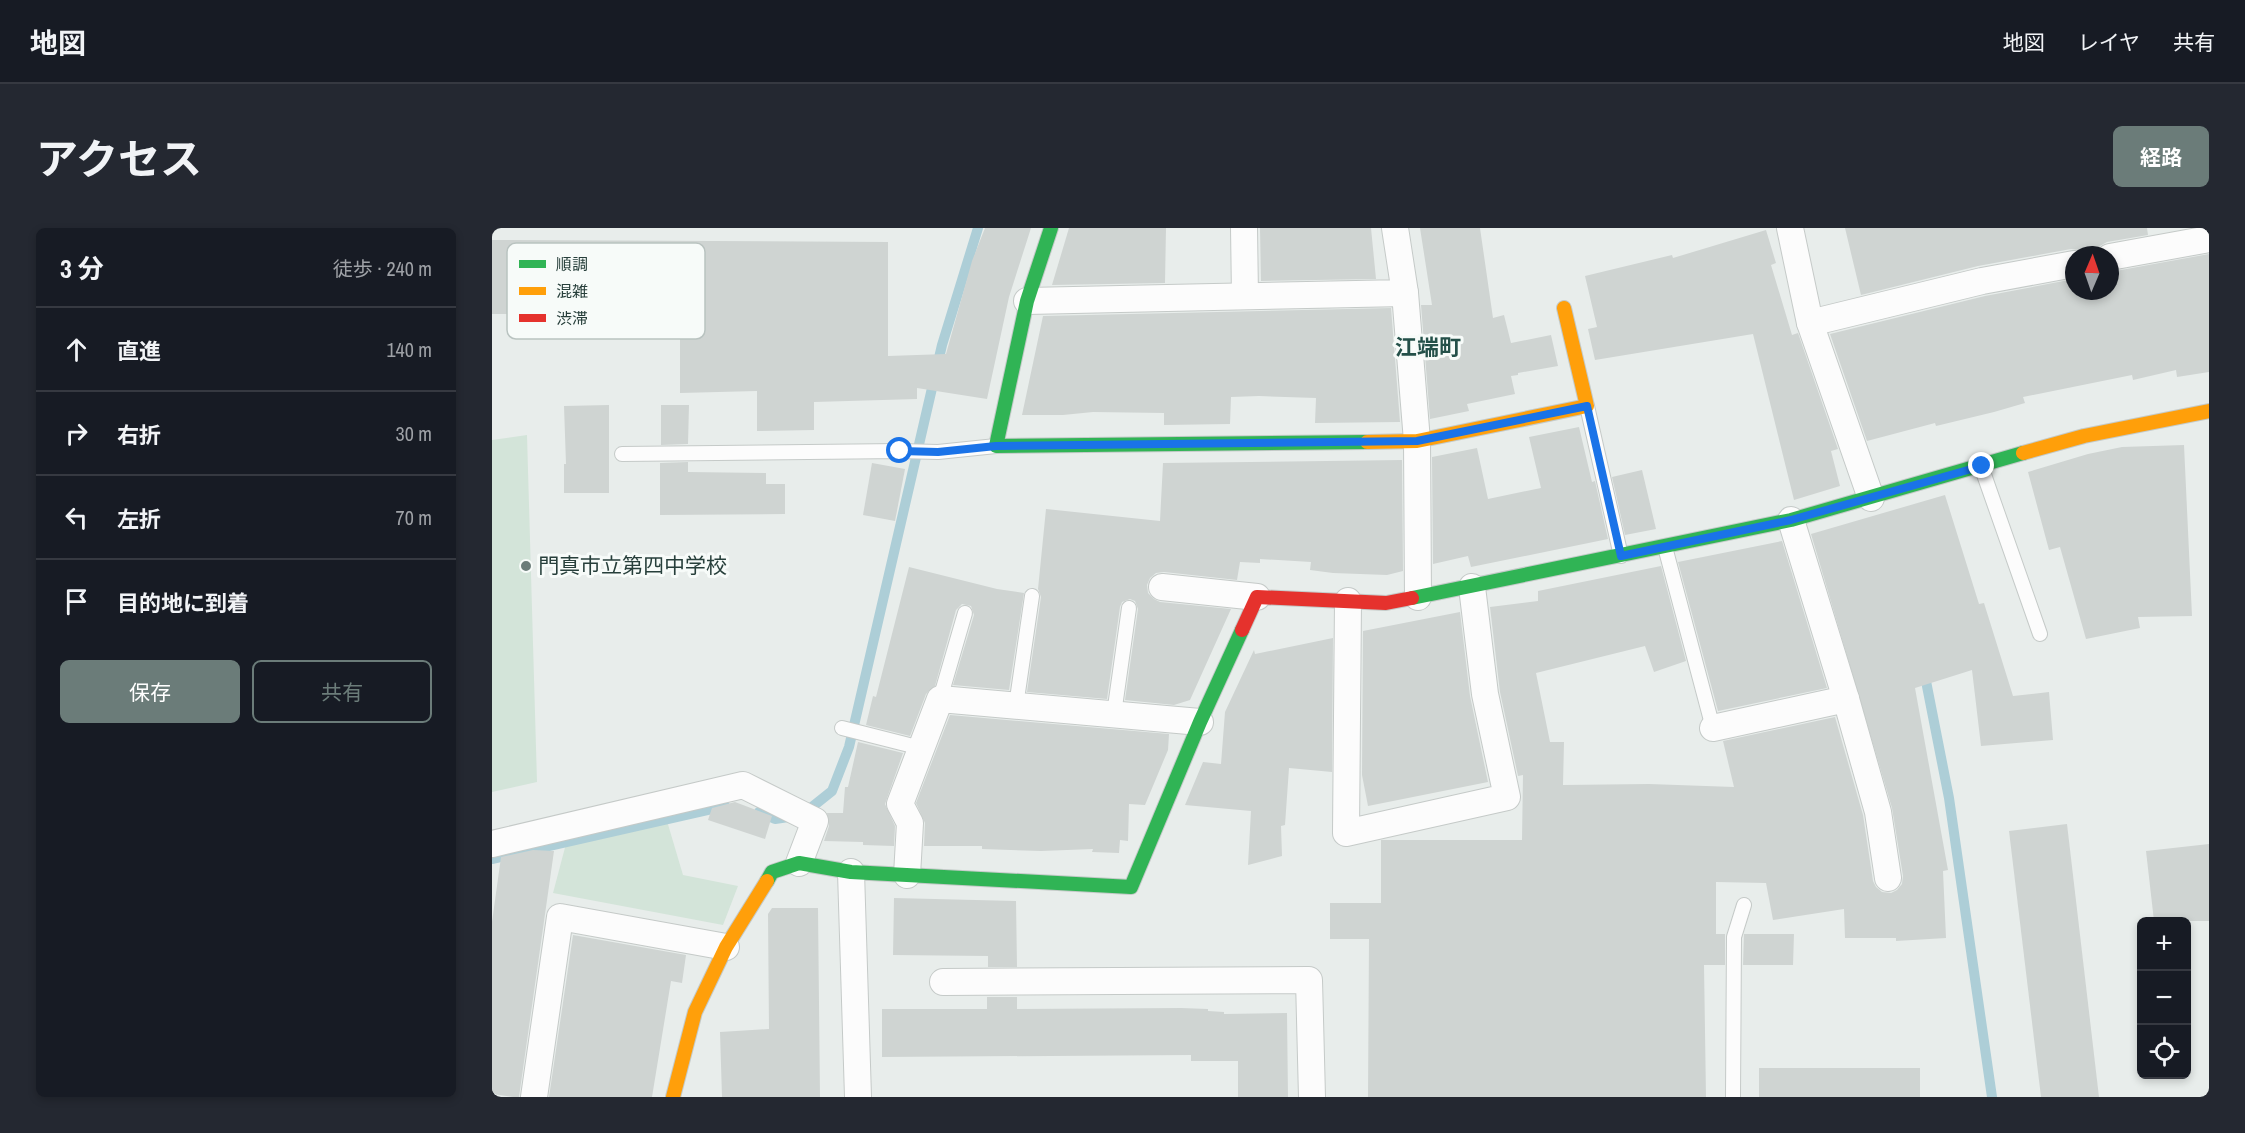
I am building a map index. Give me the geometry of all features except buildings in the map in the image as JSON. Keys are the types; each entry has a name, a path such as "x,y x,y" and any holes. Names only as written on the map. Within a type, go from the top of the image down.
{"street":[{"path":"1051,228 1027,301 996,446 1417,441 1587,406 1564,308"},
{"path":"1244,228 1245,296"},
{"path":"1395,228 1405,293 1417,441 1418,597"},
{"path":"1790,228 1810,323 1871,498"},
{"path":"2119,255 2209,239"},
{"path":"1810,323 1982,281 2065,266"},
{"path":"1027,301 1405,293"},
{"path":"1162,587 1257,597 1386,603 1791,520 2084,436 2209,411"},
{"path":"1791,520 1878,812 1888,879"},
{"path":"1347,601 1346,832 1508,797 1485,694 1472,586"},
{"path":"673,1097 695,1012 726,946 772,872 799,863 851,872 1131,887 1200,722 1257,597"},
{"path":"907,875 910,823 900,804 940,699 1200,722"},
{"path":"1713,728 1846,699"},
{"path":"492,844 744,784 815,821 799,863"},
{"path":"851,872 858,1097"},
{"path":"534,1097 560,917 726,946"},
{"path":"943,982 1309,980 1312,1097"}],"lane":[{"path":"1587,406 1621,556"},
{"path":"622,454 938,452 996,446"},
{"path":"1982,466 2040,634"},
{"path":"1665,547 1713,728"},
{"path":"1016,706 1032,596"},
{"path":"1114,714 1129,608"},
{"path":"940,699 965,613"},
{"path":"842,728 921,748"},
{"path":"1733,1097 1734,937 1743,905"}],"green space":[{"path":"527,435 537,782 492,792 492,440"},
{"path":"667,821 683,875 738,886 723,925 553,893 567,840"}],"waterway":[{"path":"759,812 775,819 802,815 832,791 849,747 942,345 978,228"},
{"path":"1924,671 1949,798 1992,1097"},
{"path":"492,859 725,806"}],"traffic: fast":[{"path":"1051,228 1027,301 996,446 1367,442"},
{"path":"1412,598 1791,520 2023,453"},
{"path":"767,881 772,872 799,863 851,872 1131,887 1200,722 1242,630"}],"traffic: slow":[{"path":"1367,442 1417,441 1587,406 1564,308"},
{"path":"2023,453 2084,436 2209,411"},
{"path":"673,1097 695,1012 726,947 767,881"}],"traffic: jam":[{"path":"1242,630 1257,597 1386,603 1412,598"}],"place":[{"name":"門真市立第四中学校","path":"526,566"}],"district":[{"name":"江端町","path":"1428,347"}],"route":[{"path":"900,451 938,452 996,446 1417,441 1587,406 1621,556 1791,520 1982,466"}]}
